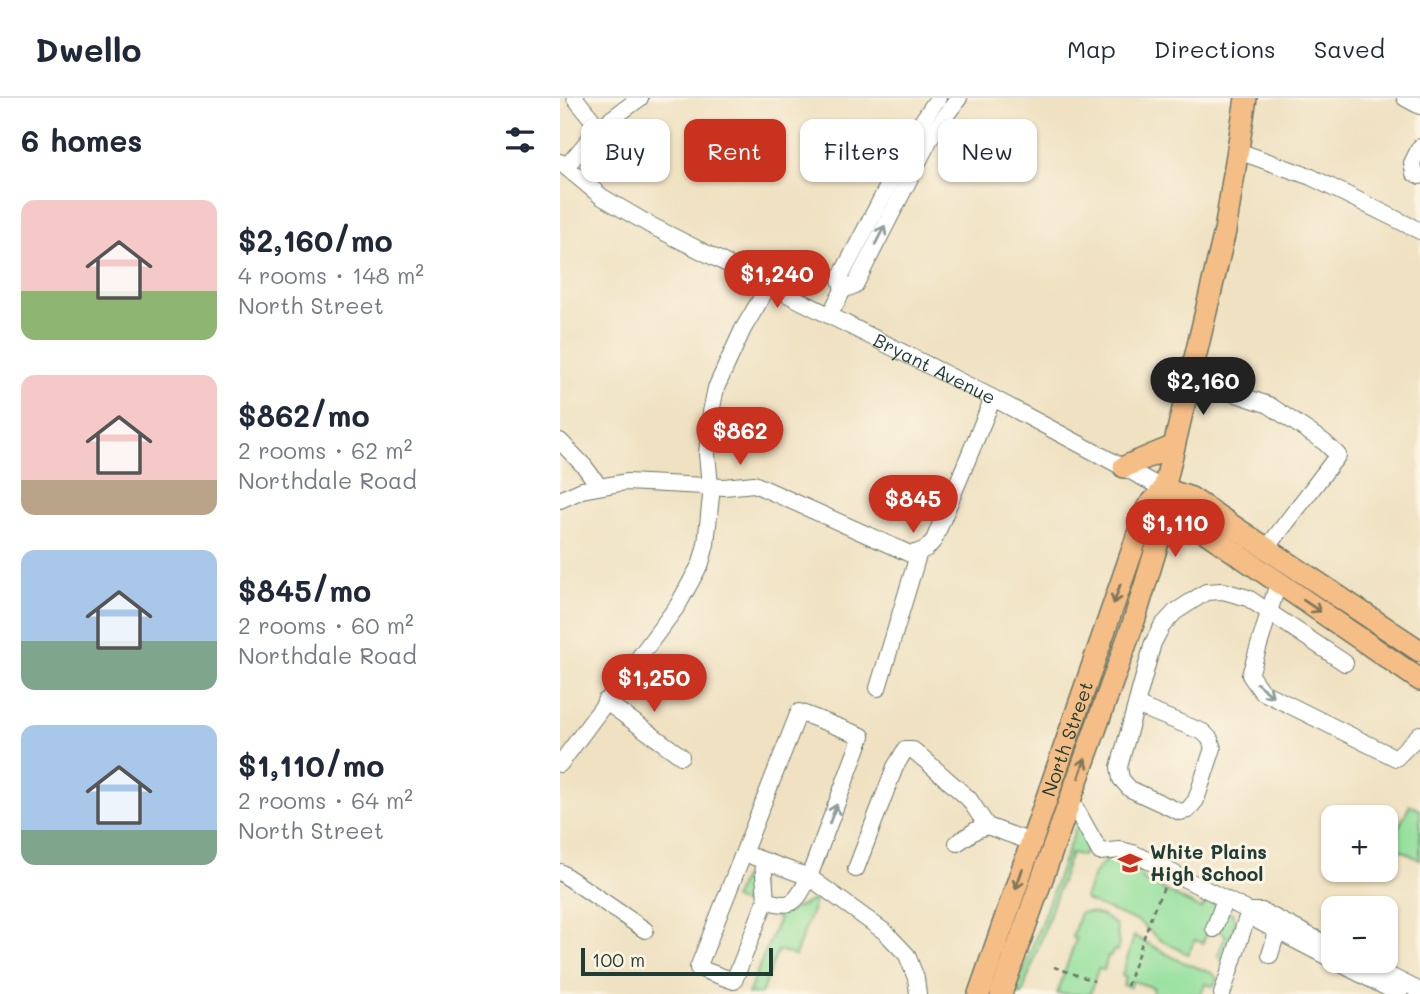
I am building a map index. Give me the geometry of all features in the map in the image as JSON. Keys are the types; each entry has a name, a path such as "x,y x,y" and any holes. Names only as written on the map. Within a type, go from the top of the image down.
{"main road":[{"name":"North Street","path":"1001,994 1134,621 1164,523 1164,489 1225,231 1247,98"},
{"path":"1124,467 1174,446"},
{"name":"North Street","path":"979,994 1147,508 1164,489"},
{"name":"Bryant Avenue","path":"1164,489 1191,498 1420,651"},
{"name":"Bryant Avenue","path":"1164,489 1182,516 1420,680"}],"street":[{"path":"575,98 592,119"},
{"path":"611,119 640,98"},
{"path":"830,314 843,289 839,278 928,127 938,98"},
{"path":"928,127 960,98"},
{"path":"1405,98 1420,106"},
{"path":"563,165 581,146"},
{"path":"1420,147 1412,163 1414,173 1420,176"},
{"path":"1238,151 1311,177 1420,231"},
{"name":"Bryant Avenue","path":"563,165 602,197 650,225 830,314 1164,489"},
{"path":"560,764 678,605 701,563 706,544 710,486 707,454 710,412 716,388 743,328 769,285"},
{"path":"1191,379 1269,405 1324,442 1338,455 1267,548"},
{"path":"560,500 582,490 626,482 710,486 754,484 910,554 919,552 934,540 993,398"},
{"path":"560,441 599,486"},
{"path":"878,688 919,552"},
{"path":"1278,583 1250,675 1261,691 1396,758 1420,734"},
{"path":"1136,705 1203,732 1210,739 1213,748 1196,800 1188,810 1180,812 1130,789 1121,779 1119,767 1136,705 1153,643 1162,626 1206,592 1223,591 1248,598 1345,663"},
{"path":"605,701 681,756"},
{"path":"763,861 766,900 734,981 698,968 799,712 862,736 800,896 793,902 778,904 766,900"},
{"path":"856,869 895,767 905,750 912,750 969,799 987,826 1031,842"},
{"path":"1071,800 1100,852 1121,850 1133,853 1249,911 1258,921 1277,932 1399,994"},
{"path":"957,843 975,830 987,826"},
{"path":"743,853 809,877 894,940 912,965 918,994"},
{"path":"560,872 645,930"},
{"path":"1214,929 1225,899"},
{"path":"1222,994 1249,911"},
{"path":"1249,911 1262,912 1321,942"},
{"path":"1270,955 1277,932"},
{"path":"1384,973 1420,991"}],"path":[{"path":"1127,986 1153,911 1171,872"},
{"path":"1054,967 1094,981"}],"green space":[{"path":"1410,805 1420,810 1420,860 1398,848 1398,828"},
{"path":"1078,822 1088,844 1083,856 1071,853 1022,994 1015,994"},
{"path":"1120,858 1144,870 1142,879 1201,909 1208,901 1218,906 1203,943 1195,940 1188,954 1160,940 1139,922 1087,901 1085,898 1096,871 1105,862"},
{"path":"743,878 758,880 753,907 733,899"},
{"path":"813,900 815,902 795,956 778,950 761,994 748,994 779,918 768,914 774,911 788,912"},
{"path":"1226,910 1232,913 1236,923 1225,958 1221,960 1218,955 1226,935 1216,930"},
{"path":"1090,912 1103,916 1116,925 1119,945 1117,951 1114,950 1111,956 1108,956 1104,970 1098,969 1090,994 1057,994 1076,939 1072,937 1080,913"},
{"path":"1134,936 1178,960 1212,973 1218,979 1213,986 1205,984 1201,994 1152,994 1154,988 1133,981 1130,987 1123,985 1126,977 1122,976"}],"place":[{"name":"White Plains High School","path":"1130,863"}]}
